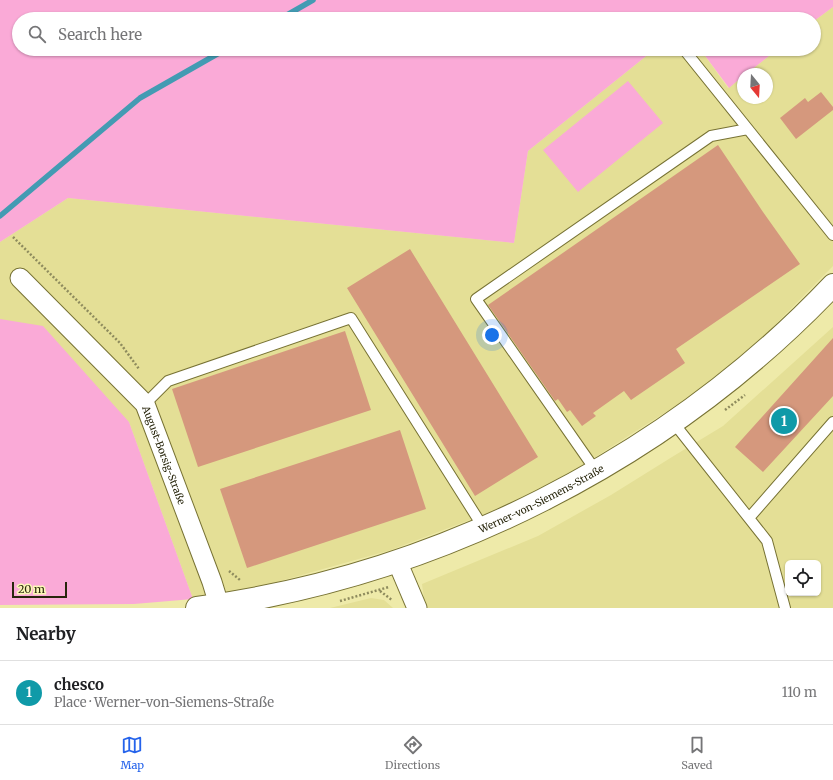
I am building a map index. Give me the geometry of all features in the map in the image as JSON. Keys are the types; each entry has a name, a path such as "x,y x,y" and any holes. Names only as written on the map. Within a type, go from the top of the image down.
{"street":[{"name":"August-Borsig-Straße","path":"20,278 145,404 212,582 219,605"},
{"name":"Werner-von-Siemens-Straße","path":"197,608 309,587 354,575 398,561 483,528 548,497 635,447 673,422 712,393 787,330 833,285"},
{"path":"398,561 417,608"}],"lane":[{"path":"689,56 833,235"},
{"path":"596,470 476,300 711,136 748,129"},
{"path":"145,404 168,380 350,318 483,528"},
{"path":"673,422 767,540 785,608"},
{"path":"749,518 833,422"}],"path":[{"path":"380,590 392,599 394,604"}],"shaded area":[{"path":"0,0 833,0 833,7 821,16 821,12 12,12 12,56 646,56 528,151 514,243 68,198 0,242"},
{"path":"833,7 833,266 767,333 706,386 666,412 556,482 480,516 391,550 259,587 193,599 129,422 0,319 0,242 68,198 514,243 528,151 646,56 705,56 728,88 737,81 737,104 773,104 773,68 754,68 769,56 821,56 821,16"},
{"path":"705,56 769,56 754,68 737,68 737,81 729,88"},
{"path":"628,81 663,123 578,192 543,150"},
{"path":"0,319 43,326 129,422 193,599 134,604 0,605"},
{"path":"833,327 833,608 428,608 424,599 422,584 538,536 611,495 723,426"},
{"path":"371,598 384,600 393,608 330,608"}],"building":[{"path":"821,92 833,107 833,110 796,139 780,118 805,98 808,102"},
{"path":"718,145 800,264 676,349 685,363 631,400 624,391 593,413 596,416 582,426 570,410 567,412 558,399 555,401 488,305"},
{"path":"410,249 538,457 475,496 347,288"},
{"path":"345,331 371,410 198,467 172,389"},
{"path":"833,338 833,396 763,472 735,447"},
{"path":"400,430 426,509 247,568 220,489"}],"waterway":[{"path":"292,12 313,0"},
{"path":"0,216 140,98 214,56"}],"place":[{"name":"chesco","path":"784,421"}]}
